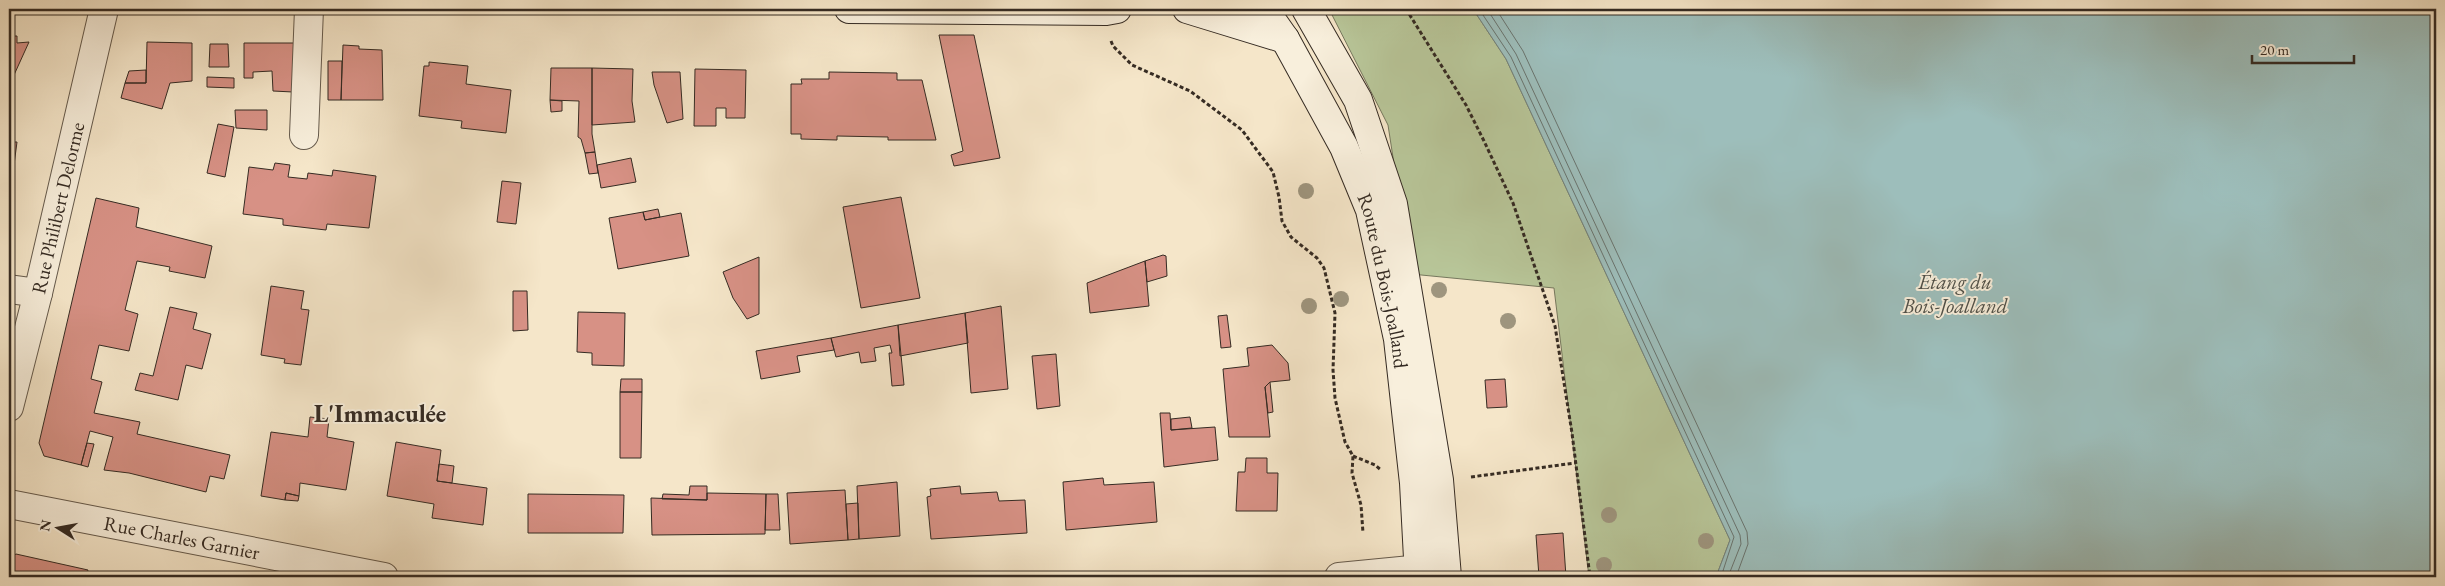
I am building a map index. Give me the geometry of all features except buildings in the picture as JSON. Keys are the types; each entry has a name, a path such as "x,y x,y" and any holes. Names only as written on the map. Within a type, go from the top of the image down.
{"street":[{"name":"Rue Philibert Delorme","path":"9,407 38,293 104,9"},
{"path":"304,135 309,9"},
{"path":"849,9 1106,12 1112,21"},
{"path":"1186,9 1285,40"},
{"name":"Route du Bois-Joalland","path":"1264,9 1285,40 1344,148 1370,210 1398,339 1414,483 1433,573"},
{"path":"1291,9 1313,19"},
{"name":"Route du Bois-Joalland","path":"1313,19 1358,100 1393,204 1439,480 1433,573"},
{"path":"9,289 38,293"},
{"name":"Rue Charles Garnier","path":"9,504 384,577"},
{"path":"1339,577 1433,573"}],"path":[{"path":"1406,9 1466,106 1513,203 1555,326 1572,433 1590,577"},
{"path":"1112,21 1114,46 1132,65 1190,91 1242,130 1273,172 1280,197 1282,221 1291,237 1317,258 1324,268 1336,313 1333,370 1335,398 1345,442 1353,456 1352,473 1361,505 1363,533"},
{"path":"1353,456 1375,465 1385,474"},
{"path":"1465,478 1575,463"}],"green space":[{"path":"1329,9 1473,9 1506,59 1730,540 1716,577 1589,577 1554,288 1411,274 1388,125"}],"water":[{"name":"Étang du Bois-Joalland","path":"1473,9 2436,9 2436,577 1716,577 1730,540 1506,59"}],"district":[{"name":"L'Immaculée","path":"380,413"}]}
